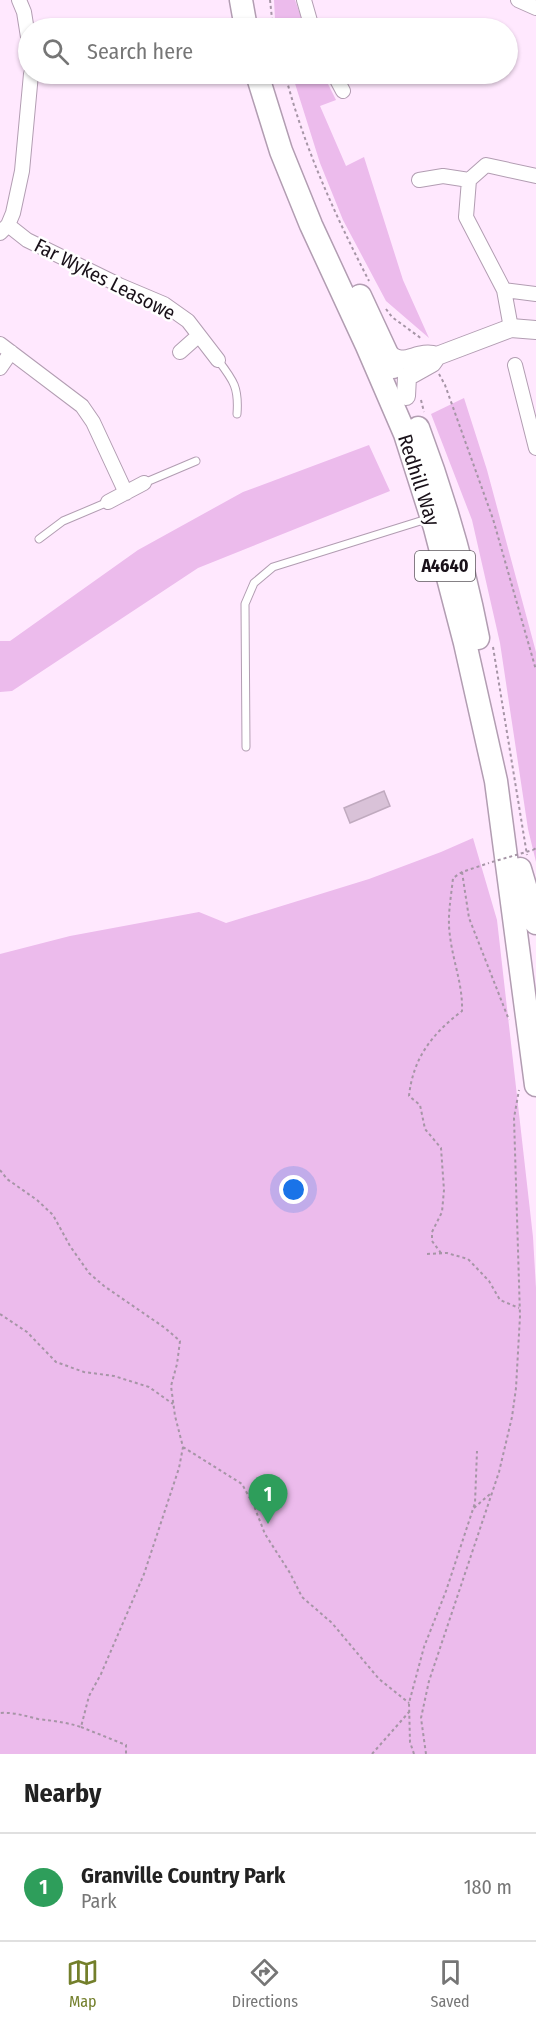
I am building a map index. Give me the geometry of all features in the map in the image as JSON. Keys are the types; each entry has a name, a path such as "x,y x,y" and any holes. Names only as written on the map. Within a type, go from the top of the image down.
{"main road":[{"path":"241,0 244,18"},
{"path":"257,0 260,18"},
{"name":"Redhill Way","path":"260,84 290,172 311,225 405,434 432,518 465,644 496,781 513,909 528,1084"},
{"name":"Redhill Way","path":"272,84 304,178 386,351 429,457 466,579 521,874 536,923"},
{"name":"A4640","path":"513,909 528,930 536,980"}],"street":[{"path":"19,0 25,18"},
{"path":"304,0 309,18"},
{"path":"518,0 536,8"},
{"path":"4,229 13,213 21,171 30,84"},
{"path":"339,84 343,91"},
{"path":"511,328 504,290 466,217 469,180 486,165 536,176"},
{"path":"419,180 443,176 469,180"},
{"name":"Far Wykes Leasowe","path":"4,229 119,285 164,304 188,321 218,360"},
{"path":"504,290 536,294"},
{"path":"406,396 407,377 432,363 437,364 511,328 536,330"},
{"name":"Far Wykes Leasowe","path":"180,352 198,336"},
{"path":"0,368 6,348 82,406 93,422 126,493"},
{"path":"386,351 393,359 399,361 428,353 437,364"},
{"path":"515,365 536,448"},
{"path":"108,502 144,483"}],"lane":[{"path":"218,360 234,381 238,395 237,414"},
{"path":"144,483 196,460"},
{"path":"39,539 63,521 108,502"},
{"path":"246,747 245,604 254,583 273,567 432,518"}],"path":[{"path":"270,0 272,18"},
{"path":"288,84 318,175 369,281"},
{"path":"386,308 392,317 422,339"},
{"path":"437,364 493,519 536,670"},
{"path":"441,1253 432,1241 432,1232 442,1212 444,1190 441,1148 425,1129 420,1105 409,1096 414,1067 444,1025 462,1011 463,993 450,936 449,910 453,878 462,872 535,849"},
{"path":"462,872 469,918 509,1021"},
{"path":"426,1754 421,1718 429,1681 499,1472 512,1417 516,1388 519,1308 514,1118 528,1084"},
{"path":"0,1170 7,1179 37,1200 53,1215 70,1246 89,1273 180,1341 171,1386 183,1447 179,1468 144,1574 101,1674 89,1696 81,1728"},
{"path":"427,1254 441,1253 468,1259 489,1281 500,1300 519,1308"},
{"path":"0,1314 27,1332 56,1362 84,1372 114,1376 149,1387 173,1404"},
{"path":"183,1447 242,1484 265,1534 290,1573 302,1597 332,1623 379,1679 409,1703"},
{"path":"414,1754 410,1742 409,1703 424,1647 446,1591 473,1509 478,1472 477,1451"},
{"path":"473,1509 492,1492"},
{"path":"0,1713 14,1712 38,1719 61,1720 126,1746 126,1754"},
{"path":"372,1754 409,1712"}],"shaded area":[{"path":"274,0 295,0 301,18 275,18"},
{"path":"295,84 328,84 336,100 320,106 346,166 364,157 403,280 429,338 386,301 343,220 320,163"},
{"path":"464,398 487,470 536,652 536,862 528,829 500,643 472,520 431,414"},
{"path":"369,445 390,491 198,568 12,691 0,692 0,641 10,641 138,550 243,492"},
{"path":"473,838 497,920 533,1237 536,1288 536,1754 0,1754 0,954 70,936 199,912 226,923 369,879"}],"building":[{"path":"384,791 390,806 350,823 344,808"}],"place":[{"name":"Granville Country Park","path":"268,1524"}]}
